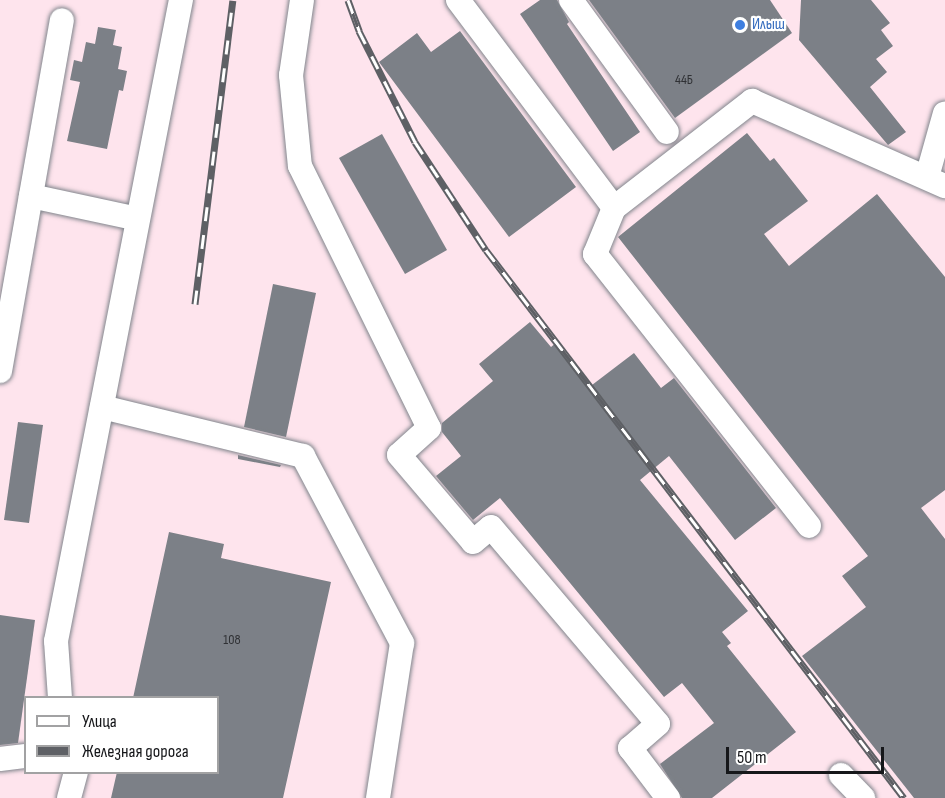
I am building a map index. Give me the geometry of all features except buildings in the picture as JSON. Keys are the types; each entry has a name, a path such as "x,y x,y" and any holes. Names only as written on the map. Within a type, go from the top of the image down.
{"street":[{"path":"60,696 56,641 181,0"},
{"path":"302,0 291,75 300,166 429,428 399,455 473,542 491,527 658,724 630,748 669,798"},
{"path":"458,0 614,208"},
{"path":"571,0 667,132"},
{"path":"0,370 62,20"},
{"path":"809,526 595,254 614,208 752,101 936,182 945,113"},
{"path":"31,196 138,219"},
{"path":"102,407 303,456 402,643 378,798"},
{"path":"0,759 24,756"},
{"path":"69,798 75,774"},
{"path":"841,775 863,798"}],"shaded area":[{"path":"0,0 945,0 945,798 0,798"}],"railway":[{"path":"195,304 233,0"},
{"path":"348,0 359,31 415,142 486,250 904,798"}],"place":[{"name":"Илыш","path":"740,25"}]}
